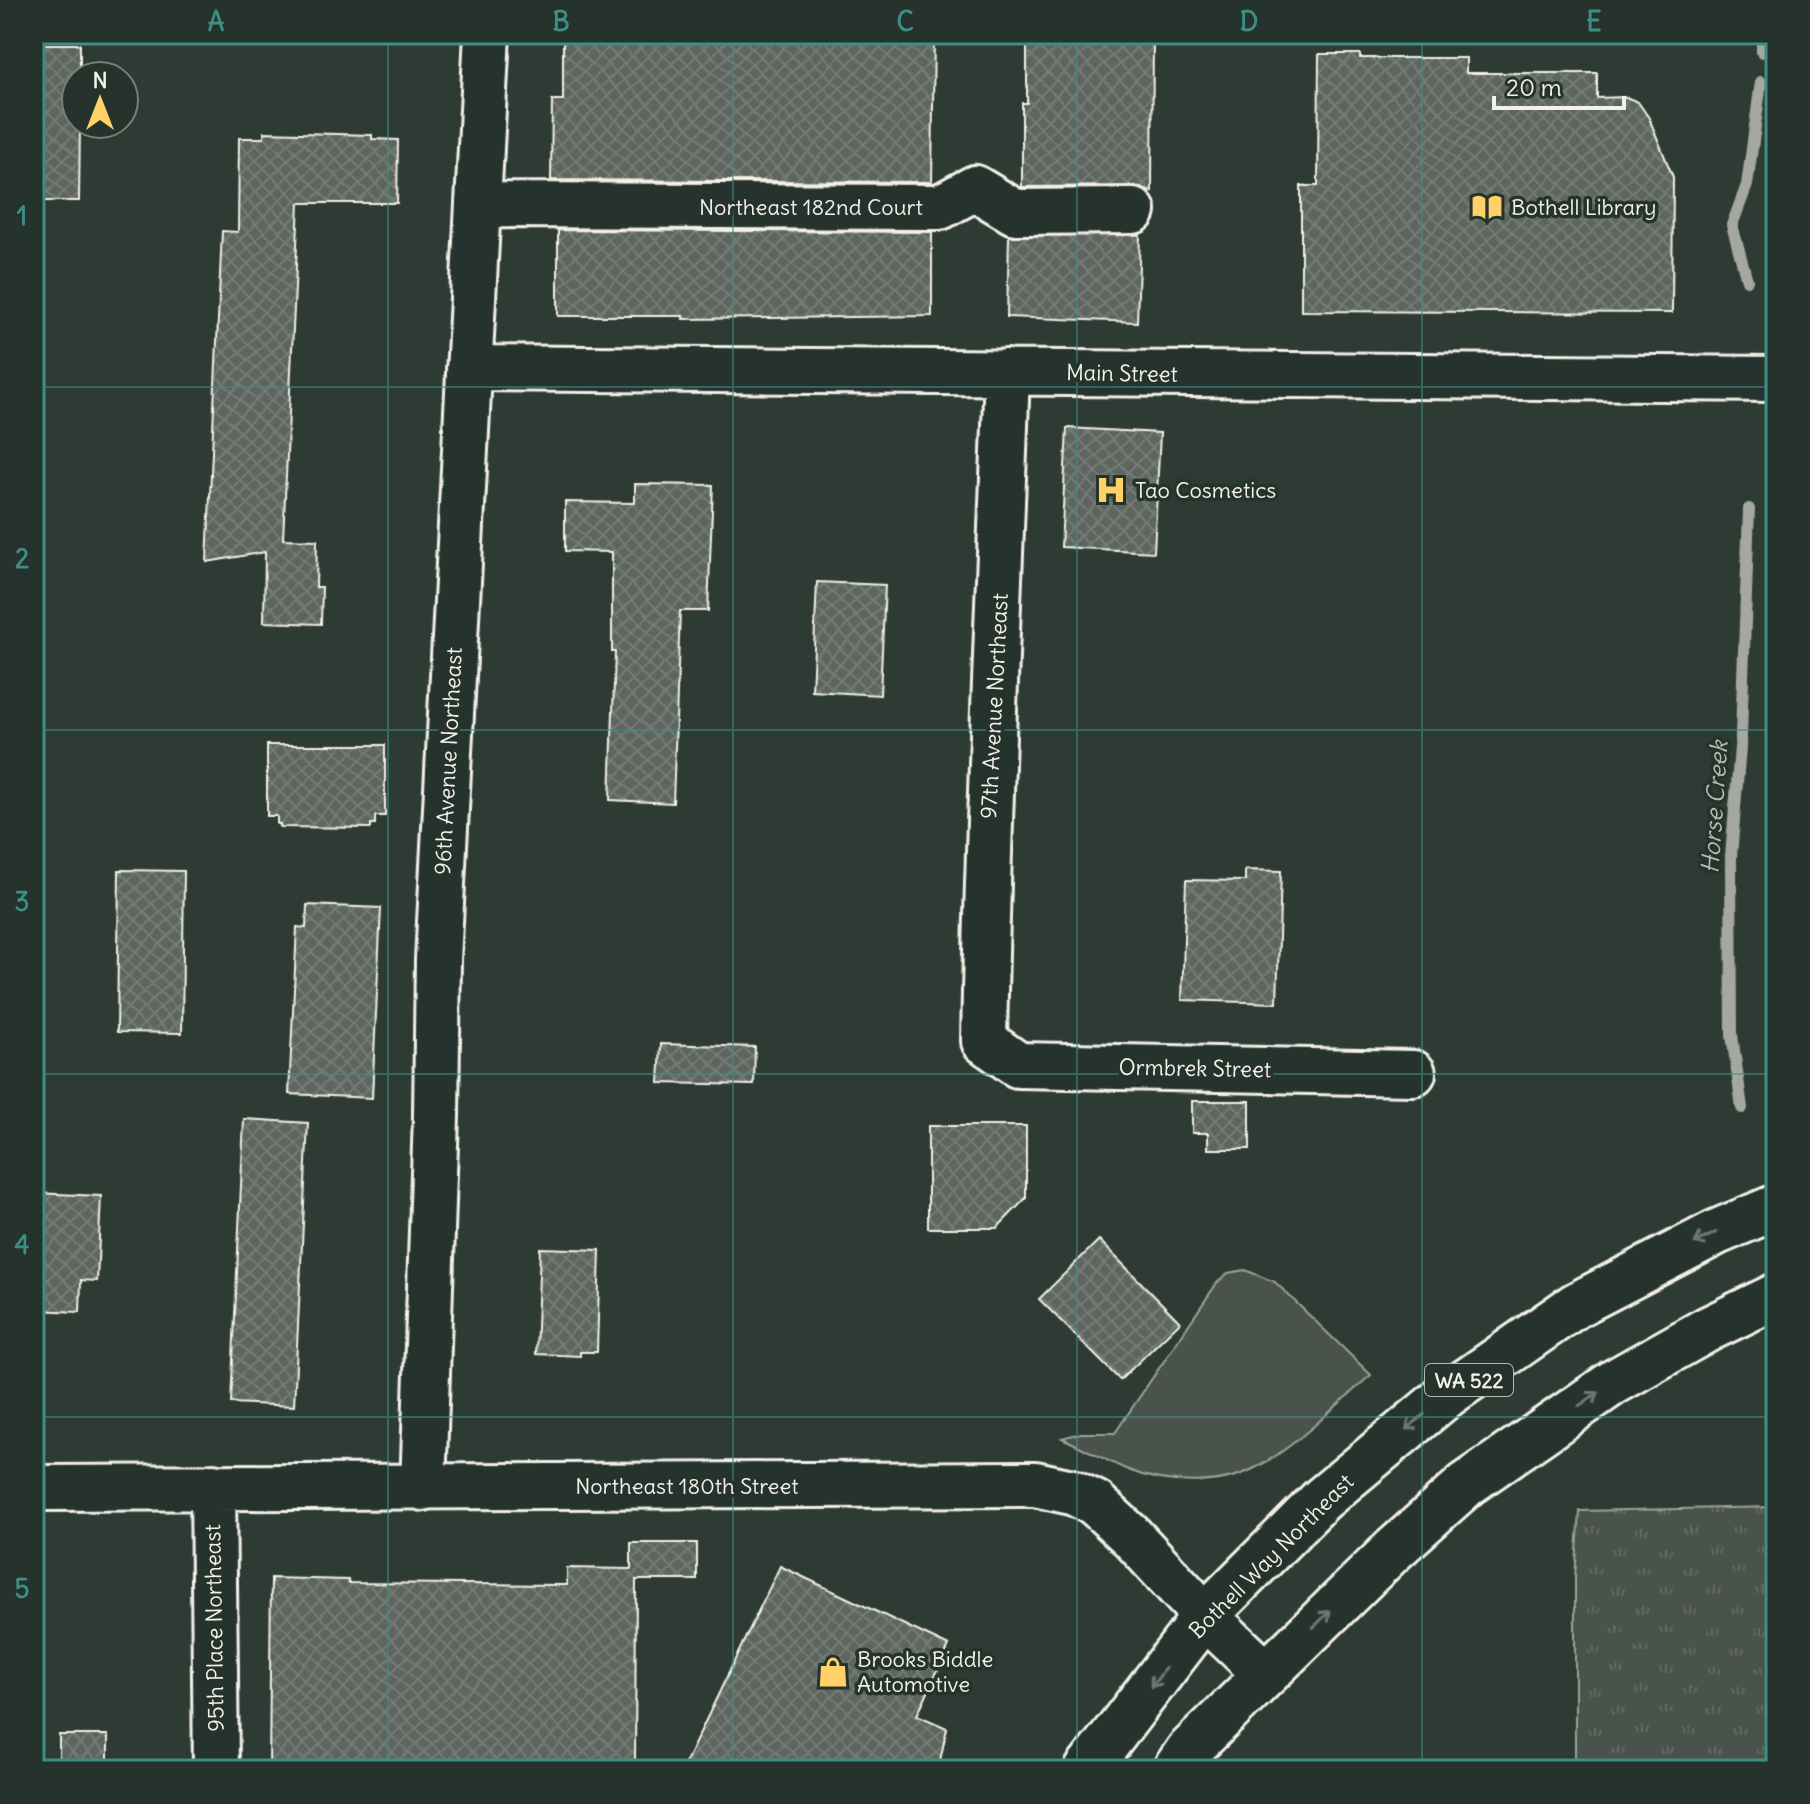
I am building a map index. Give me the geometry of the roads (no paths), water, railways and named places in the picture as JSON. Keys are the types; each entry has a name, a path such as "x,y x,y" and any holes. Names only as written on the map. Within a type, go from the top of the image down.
{"street":[{"name":"96th Avenue Northeast","path":"423,1488 436,1116 438,960 487,34"},
{"name":"Northeast 182nd Court","path":"478,205 940,207 975,188 1015,212 1133,211"},
{"name":"Main Street","path":"469,368 1776,379"},
{"name":"97th Avenue Northeast","path":"984,1041 987,848 1007,372"},
{"name":"Ormbrek Street","path":"984,1041 1018,1065 1413,1073"},
{"name":"Bothell Way Northeast","path":"1087,1770 1205,1616 1322,1499 1447,1395 1576,1305 1717,1232 1776,1207"},
{"path":"1175,1770 1188,1751 1266,1674 1391,1552 1467,1484 1614,1382 1708,1329 1776,1296"},
{"name":"Northeast 180th Street","path":"34,1488 1035,1484 1072,1492 1095,1503 1266,1674"},
{"name":"95th Place Northeast","path":"213,1486 216,1770"}],"waterway":[{"name":"Horse Creek","path":"1762,34 1762,52"},
{"name":"Horse Creek","path":"1747,280 1732,225 1747,185 1761,82"},
{"name":"Horse Creek","path":"1742,1108 1732,1035 1731,857 1741,735 1749,509"}],"place":[{"name":"Bothell Library","path":"1487,207"},
{"name":"Tao Cosmetics","path":"1111,490"},
{"name":"Brooks Biddle Automotive","path":"833,1672"}]}
